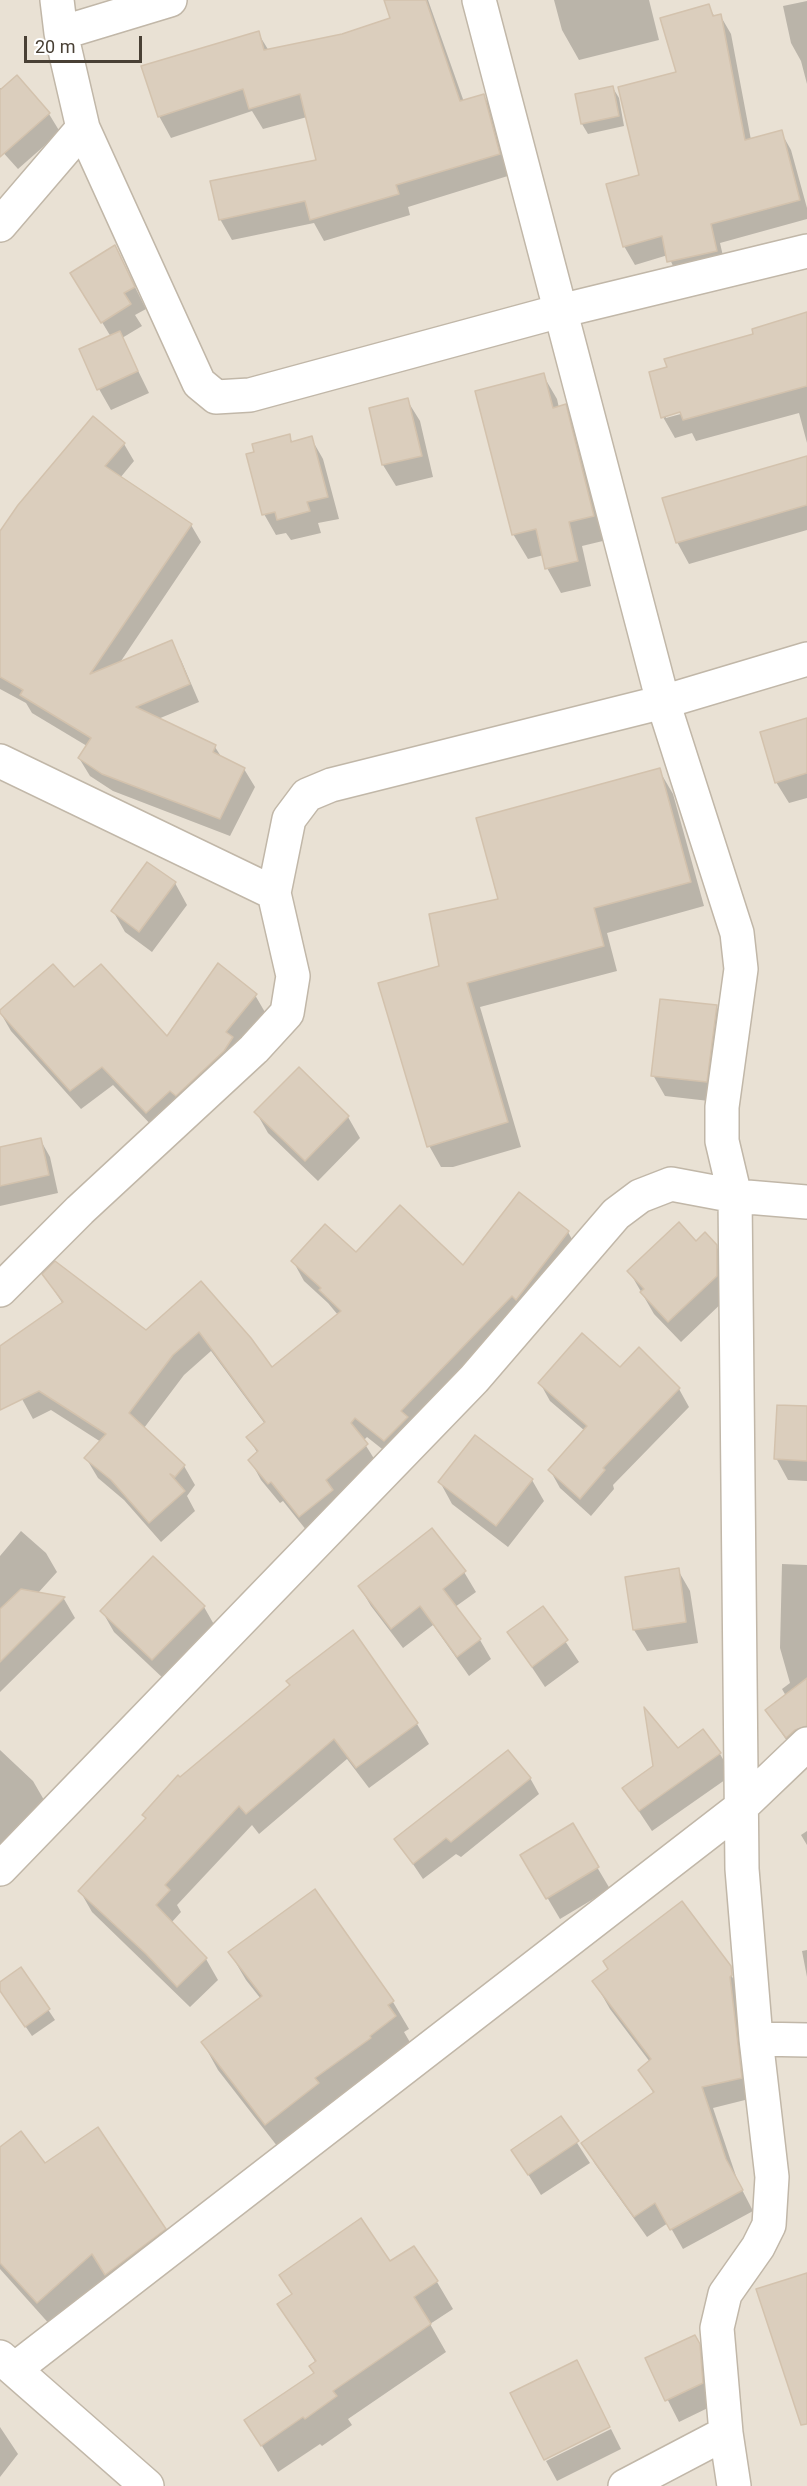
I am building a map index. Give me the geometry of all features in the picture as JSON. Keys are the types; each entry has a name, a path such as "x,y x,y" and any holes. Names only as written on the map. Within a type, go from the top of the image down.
{"street":[{"path":"57,0 61,33 82,128 199,383 216,397 250,395 560,311 807,251"},
{"path":"61,33 170,0"},
{"path":"478,0 663,702 737,933 741,969 722,1107 722,1141 735,1196 742,1869 756,2038 772,2177 769,2225 758,2247 725,2294 717,2328 726,2433 734,2486"},
{"path":"0,225 82,128"},
{"path":"0,1290 80,1210 254,1049 287,1012 293,976 274,893 289,819 307,795 331,785 663,702 807,659"},
{"path":"0,761 274,893"},
{"path":"0,1869 474,1379 616,1214 640,1196 671,1184 735,1196 807,1202"},
{"path":"147,2486 7,2363 740,1808 807,1744"},
{"path":"756,2038 807,2040"},
{"path":"625,2486 726,2433"}],"shaded area":[{"path":"0,0 807,0 807,2486 0,2486"}],"building":[{"path":"384,0 426,0 460,101 484,94 500,154 396,185 399,194 310,220 305,201 219,220 210,181 316,160 300,94 249,109 243,89 158,117 141,66 259,31 264,50 342,34 390,18"},
{"path":"709,4 713,16 721,14 745,140 782,130 800,200 711,224 717,251 667,262 662,236 623,247 606,184 639,175 618,87 676,72 660,18"},
{"path":"17,75 50,113 0,157 0,90"},
{"path":"613,86 619,116 581,124 575,94"},
{"path":"115,245 135,287 124,293 131,304 101,323 70,273"},
{"path":"807,312 807,386 683,420 680,412 661,418 649,372 667,367 664,359 753,334 752,329"},
{"path":"120,331 138,371 97,390 79,349"},
{"path":"544,373 553,408 566,404 594,516 569,522 578,561 545,569 536,529 512,535 475,391"},
{"path":"408,398 422,456 382,465 369,408"},
{"path":"93,416 125,443 105,466 192,524 90,674 172,640 190,684 136,707 216,745 213,752 245,768 220,819 102,774 78,758 91,738 20,695 23,690 0,677 0,531 18,505"},
{"path":"290,434 291,442 312,436 328,497 307,502 310,511 277,520 275,512 262,515 246,454 254,452 252,444"},
{"path":"807,456 807,505 676,543 662,498"},
{"path":"807,718 807,773 775,783 760,732"},
{"path":"660,768 691,882 594,908 604,946 467,983 508,1122 427,1147 378,983 439,966 429,914 498,899 476,818"},
{"path":"147,862 176,882 139,932 111,911"},
{"path":"218,963 257,994 226,1032 233,1037 224,1051 176,1096 170,1091 146,1113 102,1067 70,1091 0,1013 0,1010 53,964 74,987 101,964 167,1036"},
{"path":"660,999 717,1005 707,1082 651,1076"},
{"path":"299,1067 349,1116 305,1161 254,1112"},
{"path":"41,1138 49,1175 0,1186 0,1147"},
{"path":"519,1192 569,1231 516,1300 512,1296 401,1411 408,1417 384,1441 355,1418 351,1423 368,1444 326,1480 333,1490 299,1517 271,1482 268,1484 248,1460 258,1451 246,1437 265,1422 199,1332 173,1355 129,1413 185,1465 175,1477 170,1474 185,1491 149,1523 111,1480 84,1458 106,1434 39,1391 0,1410 0,1346 63,1302 42,1274 55,1261 146,1330 201,1281 251,1338 272,1367 341,1311 319,1290 321,1288 291,1261 325,1224 356,1252 400,1205 463,1265"},
{"path":"679,1222 696,1241 705,1232 717,1245 717,1276 668,1322 640,1292 644,1289 627,1271"},
{"path":"582,1333 620,1367 639,1347 680,1388 603,1468 605,1470 580,1499 548,1470 587,1426 538,1383"},
{"path":"777,1405 807,1406 807,1461 774,1459"},
{"path":"475,1435 533,1479 496,1526 438,1482"},
{"path":"432,1528 466,1571 443,1589 481,1639 457,1657 420,1606 391,1629 358,1586"},
{"path":"153,1556 205,1606 152,1660 100,1611"},
{"path":"679,1568 686,1622 633,1630 625,1577"},
{"path":"21,1589 65,1597 0,1662 0,1609"},
{"path":"543,1606 568,1640 532,1667 507,1632"},
{"path":"353,1630 418,1723 356,1768 334,1739 246,1814 239,1806 165,1885 170,1890 156,1905 207,1958 177,1987 146,1954 78,1891 146,1818 142,1815 178,1775 180,1777 290,1685 286,1681"},
{"path":"807,1678 807,1726 795,1730 786,1738 765,1710"},
{"path":"644,1707 678,1748 703,1729 721,1753 639,1811 622,1788 653,1766"},
{"path":"508,1750 531,1778 451,1842 446,1838 413,1864 394,1839"},
{"path":"573,1823 599,1867 546,1899 520,1855"},
{"path":"315,1889 394,2001 388,2005 396,2016 370,2036 371,2038 315,2078 319,2083 265,2125 201,2042 262,1996 228,1952"},
{"path":"682,1901 731,1966 732,1975 730,1977 742,2078 702,2087 726,2159 743,2190 670,2230 655,2203 634,2217 581,2143 654,2092 638,2070 651,2059 592,1981 608,1969 603,1961"},
{"path":"21,1967 50,2009 25,2027 0,1991 0,1982"},
{"path":"561,2116 579,2141 528,2175 511,2150"},
{"path":"98,2127 166,2229 105,2275 92,2254 37,2303 0,2263 0,2147 21,2131 45,2163"},
{"path":"361,2218 390,2261 414,2246 438,2281 414,2297 431,2324 333,2391 337,2396 305,2419 303,2417 261,2446 244,2420 314,2373 309,2366 316,2361 277,2304 292,2294 279,2275"},
{"path":"807,2273 807,2424 801,2425 756,2289"},
{"path":"695,2335 700,2344 703,2383 665,2401 645,2358"},
{"path":"577,2360 610,2427 544,2460 510,2393"}]}
